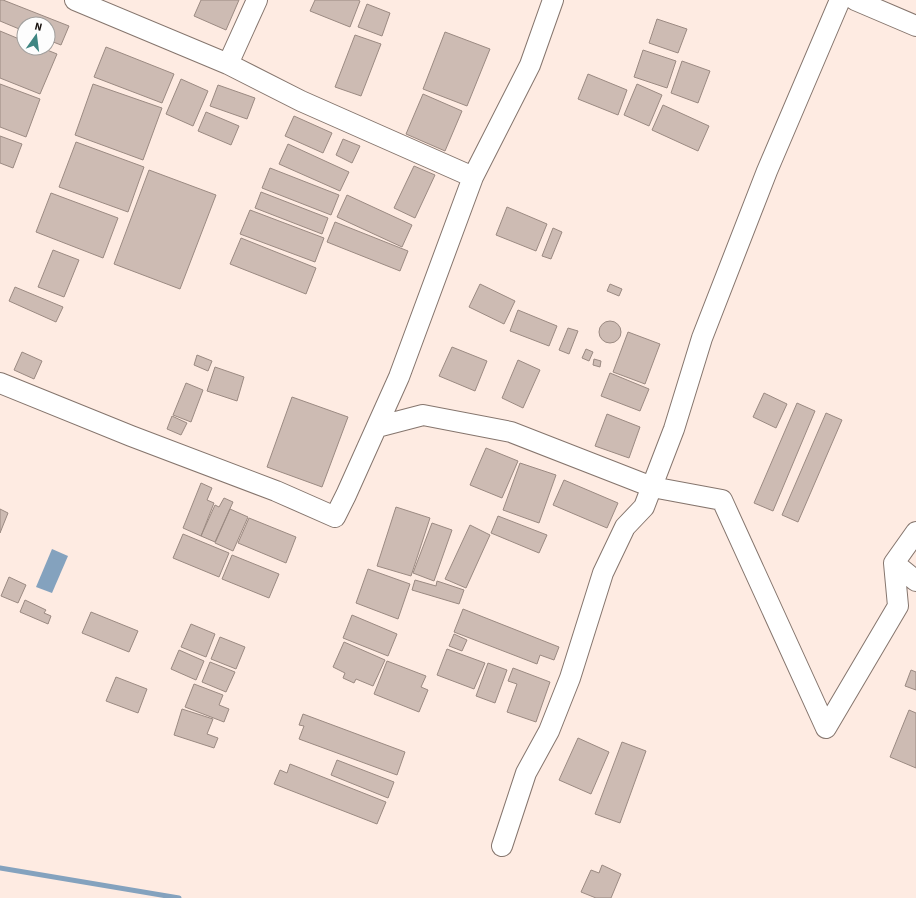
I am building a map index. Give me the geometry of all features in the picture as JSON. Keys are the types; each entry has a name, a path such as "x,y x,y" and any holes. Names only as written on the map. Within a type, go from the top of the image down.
{"street":[{"path":"75,0 228,64 301,101 472,177"},
{"path":"228,64 257,0"},
{"path":"0,383 131,436 276,491 335,517 399,377 472,177 530,65 553,0"},
{"path":"502,846 526,773 549,732 570,678 603,573 625,527 644,507 674,430 702,338 767,171 840,0"},
{"path":"855,0 916,26"},
{"path":"377,426 423,415 511,432 652,487 722,500 826,728 898,606 894,563 916,532"},
{"path":"894,563 916,581"}],"water":[{"path":"52,549 68,556 52,593 36,587"}],"building":[{"path":"0,0 44,16 16,16 16,28 0,21"},
{"path":"201,0 239,0 226,30 194,16"},
{"path":"315,0 360,1 350,27 310,11"},
{"path":"367,4 390,13 382,36 358,27"},
{"path":"657,19 687,29 678,53 649,43"},
{"path":"56,21 69,26 61,45 56,43"},
{"path":"0,31 16,38 16,56 56,56 57,54 40,94 0,78"},
{"path":"445,32 490,49 467,106 423,89"},
{"path":"355,35 381,44 361,96 335,87"},
{"path":"106,47 174,74 162,103 94,77"},
{"path":"643,50 676,61 667,88 634,77"},
{"path":"682,61 710,71 698,103 671,93"},
{"path":"588,74 627,90 618,115 578,99"},
{"path":"181,79 208,91 193,126 166,114"},
{"path":"0,84 40,99 26,137 0,127"},
{"path":"93,84 162,108 143,160 75,135"},
{"path":"637,84 662,95 649,126 624,115"},
{"path":"218,85 255,98 247,119 210,106"},
{"path":"423,94 462,111 445,151 406,134"},
{"path":"663,105 709,126 698,151 652,130"},
{"path":"206,112 239,126 231,145 198,131"},
{"path":"294,116 332,133 323,153 285,136"},
{"path":"0,136 22,144 13,168 0,163"},
{"path":"343,139 360,146 352,163 336,155"},
{"path":"76,142 144,167 128,212 59,187"},
{"path":"288,144 349,172 340,191 279,164"},
{"path":"414,166 435,175 415,218 394,208"},
{"path":"270,168 339,195 331,215 262,188"},
{"path":"149,170 216,195 180,289 114,264"},
{"path":"261,192 328,218 322,234 255,208"},
{"path":"51,193 118,218 103,258 36,232"},
{"path":"347,195 412,225 402,247 337,217"},
{"path":"507,207 547,224 536,251 496,235"},
{"path":"250,210 324,238 315,262 240,234"},
{"path":"335,222 408,251 400,271 327,242"},
{"path":"553,228 562,232 551,259 542,256"},
{"path":"241,238 316,268 306,294 230,264"},
{"path":"53,250 79,260 64,297 38,287"},
{"path":"480,284 515,301 504,324 469,307"},
{"path":"610,284 622,289 619,296 607,291"},
{"path":"15,287 63,307 56,322 9,301"},
{"path":"518,310 557,326 549,346 510,331"},
{"path":"610,321 618,324 621,332 618,340 610,343 602,340 599,332 602,324"},
{"path":"568,328 578,331 569,354 559,350"},
{"path":"628,332 660,344 645,384 613,372"},
{"path":"452,347 487,361 475,391 439,376"},
{"path":"586,349 593,352 589,361 582,358"},
{"path":"22,352 42,361 34,379 14,370"},
{"path":"197,355 212,361 208,371 194,365"},
{"path":"594,359 601,361 600,367 593,365"},
{"path":"518,360 540,370 523,408 502,398"},
{"path":"215,367 244,377 237,401 207,391"},
{"path":"610,373 649,389 640,411 601,396"},
{"path":"186,383 203,390 191,422 173,415"},
{"path":"764,393 787,404 776,428 753,417"},
{"path":"292,397 348,417 322,487 267,467"},
{"path":"797,403 815,411 773,511 754,503"},
{"path":"826,413 842,420 798,522 782,515"},
{"path":"607,414 640,427 629,458 595,446"},
{"path":"172,416 187,423 181,435 167,429"},
{"path":"486,448 518,461 502,498 470,485"},
{"path":"520,463 556,475 539,523 503,510"},
{"path":"564,480 618,503 607,528 553,505"},
{"path":"201,483 212,488 207,500 214,503 201,536 183,528"},
{"path":"224,498 233,502 215,542 201,536 215,505 219,507"},
{"path":"396,507 430,518 411,576 377,566"},
{"path":"0,509 8,513 0,533"},
{"path":"230,509 248,517 233,551 215,543"},
{"path":"498,516 547,535 539,553 491,533"},
{"path":"249,518 296,537 286,563 238,543"},
{"path":"432,523 452,530 434,581 413,573"},
{"path":"470,525 490,535 466,588 445,579"},
{"path":"183,534 229,553 219,577 173,558"},
{"path":"232,555 279,574 269,598 222,579"},
{"path":"368,569 410,584 398,619 356,603"},
{"path":"9,577 26,585 18,603 1,596"},
{"path":"415,580 436,586 437,581 464,590 459,604 412,590"},
{"path":"25,600 46,610 44,613 51,616 48,624 20,612"},
{"path":"463,609 559,647 554,660 540,655 537,664 454,632"},
{"path":"91,612 138,631 129,652 82,633"},
{"path":"352,615 397,634 388,656 343,638"},
{"path":"191,624 215,634 206,657 181,647"},
{"path":"454,634 467,640 462,651 449,646"},
{"path":"220,637 245,647 236,669 211,659"},
{"path":"344,642 385,660 373,686 356,679 354,683 343,678 345,673 333,667"},
{"path":"447,649 485,663 474,689 437,675"},
{"path":"179,650 204,661 196,680 171,669"},
{"path":"387,661 426,676 421,687 428,690 419,712 374,694"},
{"path":"210,662 235,672 226,692 202,682"},
{"path":"488,663 507,670 495,703 476,696"},
{"path":"513,668 550,682 536,722 507,712 517,684 508,681"},
{"path":"911,670 916,672 916,690 905,686"},
{"path":"116,677 147,689 138,713 106,701"},
{"path":"194,684 223,695 219,705 229,709 224,722 185,707"},
{"path":"182,709 213,719 207,734 218,738 214,748 174,735"},
{"path":"909,710 916,713 916,768 890,757"},
{"path":"303,714 405,752 397,775 299,739 304,726 299,725"},
{"path":"578,738 609,752 591,794 559,780"},
{"path":"622,742 646,751 620,823 595,814"},
{"path":"337,760 394,782 388,798 331,775"},
{"path":"290,764 386,802 377,824 274,784 280,770 287,773"},
{"path":"602,865 621,874 611,898 596,898 581,892 591,870 599,873"}],"waterway":[{"path":"0,868 179,898"}]}
